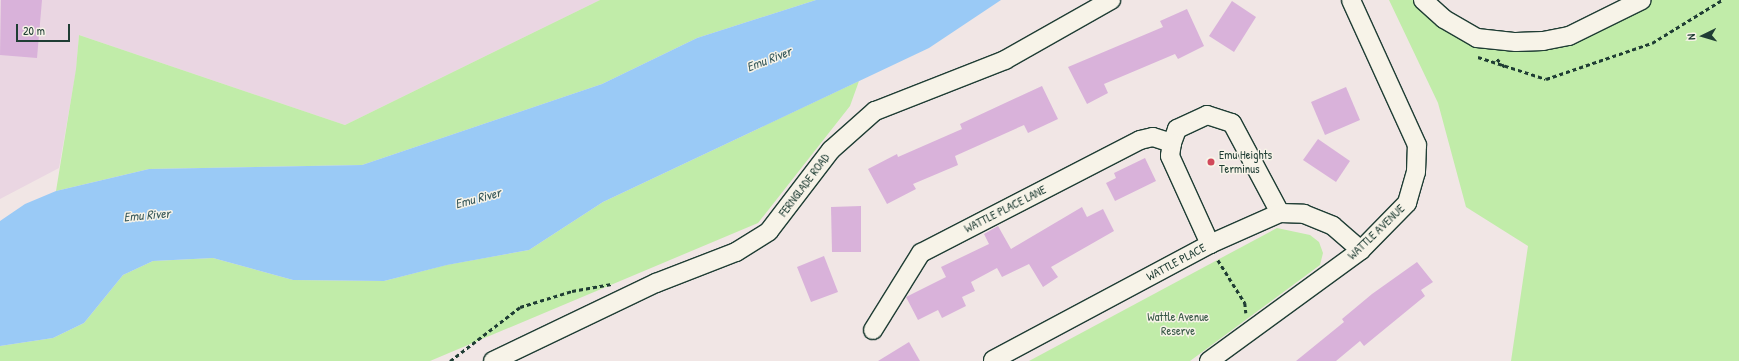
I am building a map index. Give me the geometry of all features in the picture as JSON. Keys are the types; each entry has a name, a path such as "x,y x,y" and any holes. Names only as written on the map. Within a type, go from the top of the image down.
{"street":[{"name":"FERNGLADE ROAD","path":"493,361 656,283 736,252 769,231 831,150 875,111 1005,60 1111,0"},
{"name":"WATTLE AVENUE","path":"1209,361 1361,250 1406,204 1416,172 1417,145 1351,0"},
{"path":"1423,0 1444,19 1477,38 1516,42 1543,41 1569,36 1642,0"},
{"path":"1210,244 1170,156 1172,143 1177,129 1207,115 1232,123 1280,213"},
{"name":"WATTLE PLACE LANE","path":"873,330 921,252 1140,140 1152,137 1172,143"},
{"name":"WATTLE PLACE","path":"994,360 1210,244 1280,213 1304,214 1334,226 1361,250"}],"path":[{"path":"1222,268 1239,292"},
{"path":"450,361 520,307 572,291 619,282"}],"shaded area":[{"path":"0,0 600,0 345,125 79,35 76,71 59,168 0,199"}],"green space":[{"path":"600,0 816,0 697,38 602,84 362,165 149,169 56,191 76,69 79,35 345,125"},
{"path":"1389,0 1423,0 1477,38 1543,41 1642,0 1739,0 1739,361 1511,361 1528,246 1466,207 1438,103"},
{"path":"859,81 850,106 758,223 430,361 0,361 0,346 53,338 84,323 123,275 153,261 213,258 293,280 384,281 446,265 529,250 603,202"},
{"name":"Wattle Avenue Reserve","path":"1277,228 1310,235 1319,242 1323,253 1320,265 1190,361 1029,361"}],"water":[{"name":"Emu River","path":"816,0 1001,0 929,48 603,202 529,250 447,265 384,281 293,280 213,258 153,261 123,275 84,323 53,338 0,346 0,221 25,204 56,191 149,169 362,165 602,84 697,38"}],"building":[{"path":"1,0 42,0 37,58 0,55"},
{"path":"1232,1 1256,17 1234,52 1209,36"},
{"path":"1187,9 1204,46 1178,59 1175,54 1104,84 1108,93 1087,104 1068,67 1163,27 1160,21"},
{"path":"1042,86 1058,119 1028,133 1024,125 955,156 958,165 913,184 916,189 887,204 868,169 897,154 898,157 962,129 960,124"},
{"path":"1346,87 1360,120 1325,135 1311,102"},
{"path":"1318,139 1350,161 1336,182 1303,160"},
{"path":"1145,158 1156,181 1115,201 1106,183 1116,178 1114,173"},
{"path":"861,206 861,252 832,252 831,207"},
{"path":"1082,207 1087,217 1103,209 1114,231 1051,267 1058,277 1043,287 1029,264 1002,277 997,268 971,282 975,291 962,297 966,306 942,318 938,310 918,320 906,297 946,277 941,267 989,244 984,234 998,226 1011,249"},
{"path":"824,256 838,292 811,302 797,267"},
{"path":"1417,262 1433,282 1421,290 1425,296 1364,346 1360,341 1336,361 1296,361 1344,322 1342,319 1372,294"},
{"path":"909,342 920,361 878,361"}],"place":[{"name":"Emu Heights Terminus","path":"1211,162"}]}
